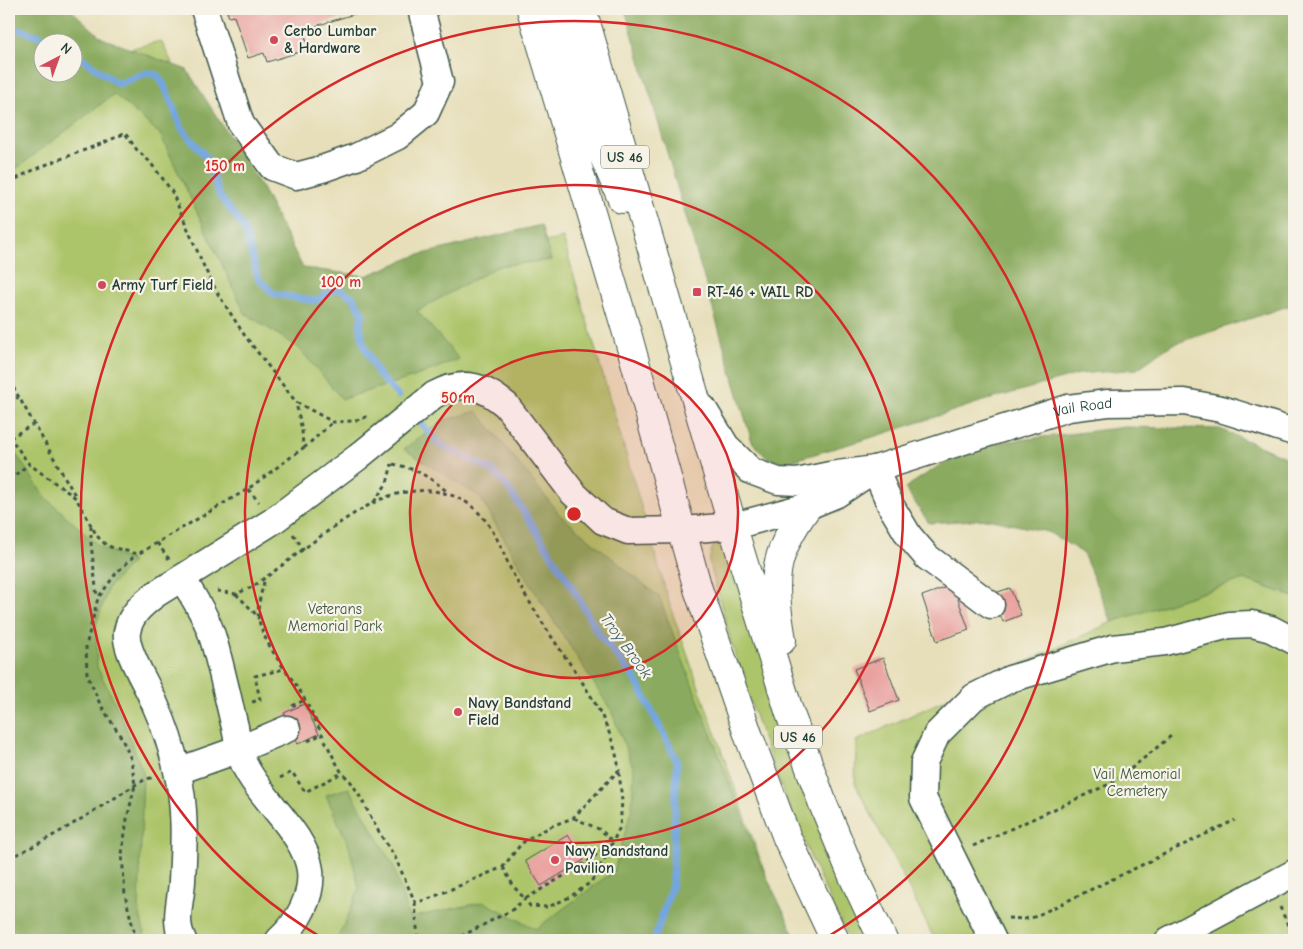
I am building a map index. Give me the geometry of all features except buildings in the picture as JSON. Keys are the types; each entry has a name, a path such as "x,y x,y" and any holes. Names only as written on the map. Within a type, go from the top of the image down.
{"highway":[{"name":"US 46","path":"531,9 625,324 698,589 787,838 834,940"},
{"path":"558,9 596,138 669,306"},
{"name":"US 46","path":"582,9 740,551 799,740 852,874 883,940"},
{"path":"799,740 776,607 776,577 778,562 785,542 808,506"}],"street":[{"path":"204,9 240,124 272,167 296,176 322,169 365,152 398,136 426,113 440,82 421,9"},
{"name":"Vail Road","path":"183,940 179,932 177,920 182,882 184,811 178,771 154,702 128,647 127,632 132,618 140,606 156,594 273,521 358,457 388,419 444,390 456,386 470,385 485,389 506,405 572,492 602,521 628,531 683,530 734,526 808,506 837,494 875,469"},
{"name":"Vail Road","path":"694,392 726,446 752,471 778,481 797,482 875,469 1068,408 1108,403 1184,402 1221,409 1294,432"},
{"path":"875,469 891,506 908,536 927,557 992,604"},
{"path":"182,578 200,609 214,641 245,764 296,838 309,864 310,882 304,907 292,927 279,940"},
{"path":"993,940 923,798 924,762 937,734 974,696 1010,679 1113,648 1164,642 1229,625 1252,624 1272,629 1294,641"},
{"path":"178,771 240,749 287,729"},
{"path":"1169,940 1294,874"}],"path":[{"path":"9,184 24,174 63,157 126,134 137,150 159,173 172,192 205,269 231,315 296,402 333,422 388,419"},
{"path":"9,380 35,423 97,536 107,546 138,554"},
{"path":"9,402 19,397"},
{"path":"296,402 302,430 303,448"},
{"path":"136,940 124,895 122,854 134,785 131,759 121,737 100,704 87,674 86,646 98,598 116,572 138,554 248,488 303,448 333,422"},
{"path":"35,423 9,437 29,464 76,498"},
{"path":"387,460 393,464 428,476 448,493 468,502 480,514 497,536 516,579 548,633 585,685 604,719 617,755 621,810 620,827 591,882 570,896 548,907 530,906 514,887 503,867"},
{"path":"9,480 29,464"},
{"path":"374,502 386,483 393,464"},
{"path":"418,940 415,902 395,856 380,834 358,793 342,772 306,700 284,669 264,634 259,619 253,610 236,594 252,587 342,522 374,502 417,490 448,493"},
{"path":"91,526 91,543 98,598"},
{"path":"259,619 260,598 265,578"},
{"path":"260,700 255,676 284,669"},
{"path":"952,856 1116,781 1170,736"},
{"path":"415,902 426,900 503,867 521,844 529,838 573,818 619,770"},
{"path":"9,858 76,822 134,785 146,779 178,771"},
{"path":"292,772 305,792 342,772"},
{"path":"573,818 601,830 613,842"},
{"path":"977,908 1013,919 1034,917 1235,820"},
{"path":"454,940 512,910 524,899 587,862 613,842"},
{"path":"1271,886 1294,939"}],"green space":[{"path":"9,9 70,9 102,38 187,70 262,188 303,268 366,276 415,256 541,225 551,260 498,266 417,311 459,359 414,377 342,399 299,348 245,313 160,134 114,94 9,174"},
{"path":"625,9 1294,9 1294,304 1171,345 1137,369 1079,374 977,403 883,434 784,463 767,458 752,442"},
{"name":"Veterans Memorial Park","path":"161,41 278,273 322,294 563,238 671,609 789,940 9,940 9,91 39,82 82,82 82,67 113,53"},
{"path":"477,411 560,515 659,597 760,863 797,940 336,940 359,888 349,846 326,795 349,788 393,865 409,918 484,902 536,929 614,871 632,808 634,770 611,710 532,587 480,497 404,449 442,421"},
{"path":"1126,427 1220,429 1294,461 1294,597 1244,579 1112,622 1083,553 1048,532 988,519 929,523 905,488 969,446"},
{"path":"9,444 45,497 99,546 132,562 108,588 96,625 97,667 120,713 143,772 139,910 146,940 9,940"},
{"path":"717,544 725,545 872,940 850,940 816,869 770,758 729,635 709,561 712,548"},
{"name":"Vail Memorial Cemetery","path":"1244,579 1294,597 1294,940 935,940 855,783 856,741 1112,622"}],"waterway":[{"name":"Troy Brook","path":"9,29 32,34"},
{"name":"Troy Brook","path":"82,58 118,84 146,73 157,75 164,85 182,129 207,158 219,195 244,228 258,278 274,294 315,301 337,288 353,297 363,314 360,323 363,343 378,374 398,396"},
{"name":"Troy Brook","path":"422,424 440,445 492,470 507,486 571,585 598,633 636,680 677,761 672,885 654,940"}],"place":[{"name":"Cerbo Lumbar & Hardware","path":"274,40"},
{"name":"Army Turf Field","path":"102,285"},
{"name":"RT-46 + VAIL RD","path":"697,292"},
{"name":"Navy Bandstand Field","path":"458,712"},
{"name":"Navy Bandstand Pavilion","path":"555,860"}]}
